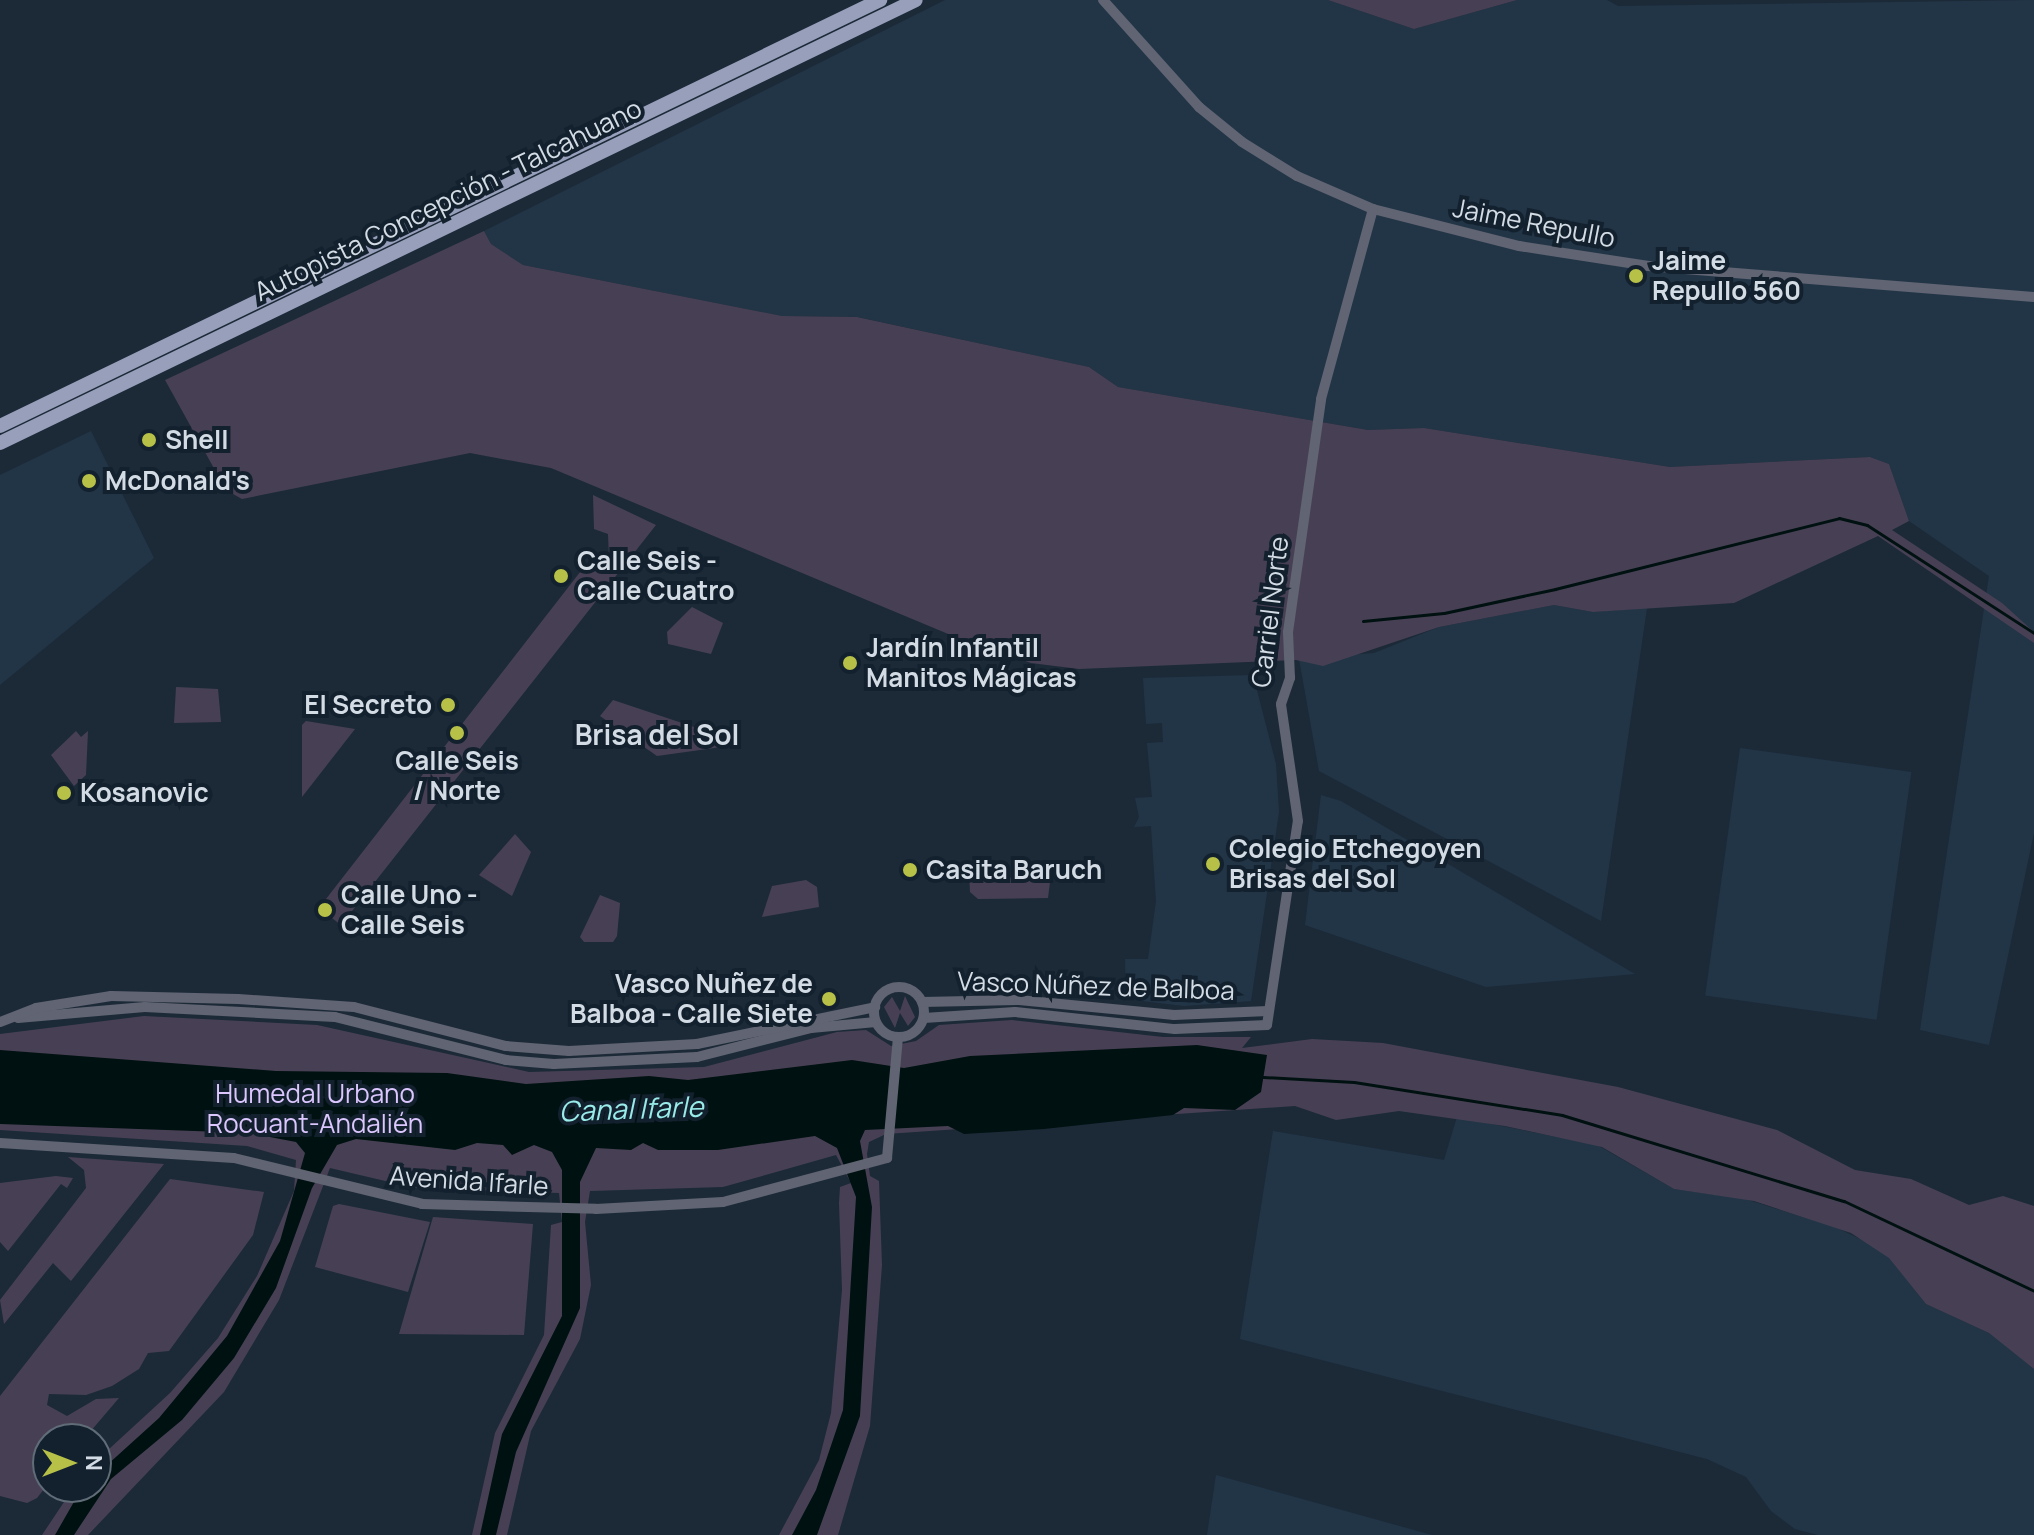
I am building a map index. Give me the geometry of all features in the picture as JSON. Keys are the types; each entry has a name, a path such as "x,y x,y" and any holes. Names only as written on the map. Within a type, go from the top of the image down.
{"main road":[{"name":"Autopista Concepción - Talcahuano","path":"0,426 880,0"},
{"name":"Autopista Concepción - Talcahuano","path":"0,443 916,0"}],"street":[{"name":"Jaime Repullo","path":"1103,0 1199,107 1242,142 1297,176 1373,209 1509,244 1648,266 2034,297"},
{"name":"Carriel Norte","path":"1267,1025 1298,821 1281,704 1290,678 1290,616 1321,399 1373,209"},
{"path":"0,1022 145,1007 327,1017 506,1060 554,1064 697,1057 811,1028 876,1022 898,1038 914,1033 924,1018 922,1002 898,987 883,993 875,1007 876,1022"},
{"path":"18,1018 36,1008 138,994 327,1004 506,1046 569,1051 697,1044 875,1007"},
{"name":"Vasco Núñez de Balboa","path":"922,1002 1019,1000 1174,1015 1268,1011"},
{"name":"Vasco Núñez de Balboa","path":"924,1018 1015,1012 1175,1029 1267,1025"},
{"name":"Avenida Ifarle","path":"0,1143 221,1156 403,1203 588,1209 723,1202 887,1158 892,1133 898,1038"}],"shaded area":[{"path":"945,0 1328,0 1414,29 1517,0 1607,0 1618,6 2034,0 2034,833 1989,1045 1920,1030 1989,576 1909,521 1889,464 1870,457 1670,467 1424,428 1368,430 1118,387 1089,367 858,317 782,316 523,265 491,244 484,231"},
{"path":"91,431 154,558 0,685 0,475"},
{"path":"1554,605 1593,612 1647,608 1601,921 1319,771 1299,659 1374,653 1439,627"},
{"name":"Colegio Etchegoyen Brisas del Sol","path":"1253,675 1276,764 1279,812 1251,1001 1184,1006 1126,999 1125,959 1148,959 1156,901 1151,826 1134,827 1139,817 1135,798 1152,797 1147,743 1163,742 1162,723 1146,724 1143,678"},
{"path":"1740,748 1911,772 1877,1020 1705,996"},
{"path":"1321,795 1341,801 1635,974 1486,987 1305,925"},
{"path":"1457,1117 1597,1145 1674,1189 1745,1199 1835,1227 1883,1250 1926,1304 1989,1333 2034,1369 2034,1535 1818,1535 1795,1529 1771,1511 1746,1477 1707,1459 1240,1339 1273,1131 1444,1160"},
{"path":"1216,1475 1432,1535 1207,1535"}],"green space":[{"path":"1328,0 1517,0 1414,29"},
{"path":"484,231 491,244 523,265 782,316 857,317 1089,367 1118,387 1368,430 1424,428 1670,467 1870,457 1889,464 1909,521 1892,530 2002,603 2034,632 2034,643 1878,536 1734,603 1593,612 1554,605 1439,627 1323,666 1296,660 1079,669 1031,663 953,636 551,468 470,453 242,499 226,490 165,380"},
{"path":"593,495 656,525 341,925 319,908 584,567 597,570 609,559 608,534 594,529"},
{"path":"692,607 723,623 711,654 668,644 667,632"},
{"path":"176,687 218,689 221,722 174,723"},
{"path":"613,700 736,741 736,745 657,756 600,716"},
{"path":"306,721 355,729 302,797 302,725"},
{"path":"76,731 81,737 88,731 86,775 74,786 51,755"},
{"path":"515,834 531,852 512,896 479,875"},
{"path":"969,873 1050,882 1048,898 978,899 970,892"},
{"path":"806,880 817,887 819,907 762,917 772,886"},
{"path":"600,895 620,903 617,936 613,942 584,942 580,937"},
{"path":"905,996 915,1017 908,1026 900,1013 895,1028 884,1007 892,997 900,1011"},
{"name":"Humedal Urbano Rocuant-Andalién","path":"144,1016 317,1025 529,1072 704,1067 837,1032 866,1030 891,1046 916,1041 939,1025 1012,1020 1163,1037 1251,1037 1242,1048 1312,1039 1383,1043 1618,1087 1777,1130 1855,1170 1911,1179 1969,1205 2003,1196 2034,1206 2034,1369 1989,1333 1926,1304 1889,1258 1851,1233 1754,1201 1674,1189 1602,1147 1505,1126 1399,1111 1336,1120 1295,1106 886,1134 869,1142 867,1154 870,1176 879,1181 882,1265 870,1426 838,1535 779,1535 819,1460 831,1413 842,1290 840,1187 851,1183 836,1155 723,1187 590,1191 585,1222 591,1285 580,1339 531,1431 507,1535 472,1535 495,1433 544,1335 551,1225 562,1222 559,1193 415,1188 330,1168 279,1300 224,1392 88,1535 42,1535 63,1503 112,1503 112,1446 170,1393 218,1338 257,1276 294,1191 296,1160 247,1146 0,1130 0,1034"},
{"path":"68,1157 164,1164 71,1281 53,1263 4,1324 0,1300 86,1188 84,1170"},
{"path":"56,1176 73,1178 67,1188 61,1184 8,1251 0,1242 0,1183"},
{"path":"170,1179 264,1192 253,1235 169,1351 148,1353 139,1369 112,1386 86,1395 49,1394 47,1405 67,1416 96,1399 119,1398 98,1423 32,1423 32,1500 27,1503 0,1496 0,1396"},
{"path":"339,1204 430,1222 408,1292 315,1267 333,1206"},
{"path":"433,1217 533,1224 524,1335 399,1334"}],"water":[{"name":"Humedal Urbano Rocuant-Andalién","path":"1197,1045 1267,1055 1261,1092 1235,1110 1184,1108 1173,1115 964,1134 948,1126 865,1130 860,1141 872,1207 860,1416 817,1535 792,1535 816,1490 843,1410 856,1197 837,1148 815,1136 718,1150 658,1150 643,1143 631,1150 596,1148 580,1182 580,1308 516,1452 496,1535 480,1535 502,1434 562,1316 562,1170 552,1152 534,1145 512,1155 503,1145 477,1143 455,1150 356,1139 337,1145 312,1188 276,1288 234,1358 182,1420 112,1478 112,1461 159,1418 227,1336 280,1241 305,1153 296,1142 249,1133 0,1124 0,1050 276,1071 447,1073 526,1084 649,1076 688,1080 852,1060 904,1068 970,1056"},
{"name":"Humedal Urbano Rocuant-Andalién","path":"73,1503 95,1503 74,1535 55,1535"}],"waterway":[{"path":"1363,621 1444,613 1555,589 1839,518 1867,525 2034,633"},
{"path":"1263,1077 1354,1082 1562,1115 1844,1201 2034,1291"}],"place":[{"name":"Jaime Repullo 560","path":"1636,276"},
{"name":"Shell","path":"149,440"},
{"name":"McDonald's","path":"89,481"},
{"name":"Calle Seis - Calle Cuatro","path":"561,576"},
{"name":"Jardín Infantil Manitos Mágicas","path":"850,663"},
{"name":"El Secreto","path":"448,705"},
{"name":"Calle Seis / Norte","path":"457,733"},
{"name":"Kosanovic","path":"64,793"},
{"name":"Colegio Etchegoyen Brisas del Sol","path":"1213,864"},
{"name":"Casita Baruch","path":"910,870"},
{"name":"Calle Uno - Calle Seis","path":"325,910"},
{"name":"Vasco Nuñez de Balboa - Calle Siete","path":"829,999"}],"district":[{"name":"Brisa del Sol","path":"657,734"}],"water label":[{"name":"Canal Ifarle","path":"631,1108"}]}
